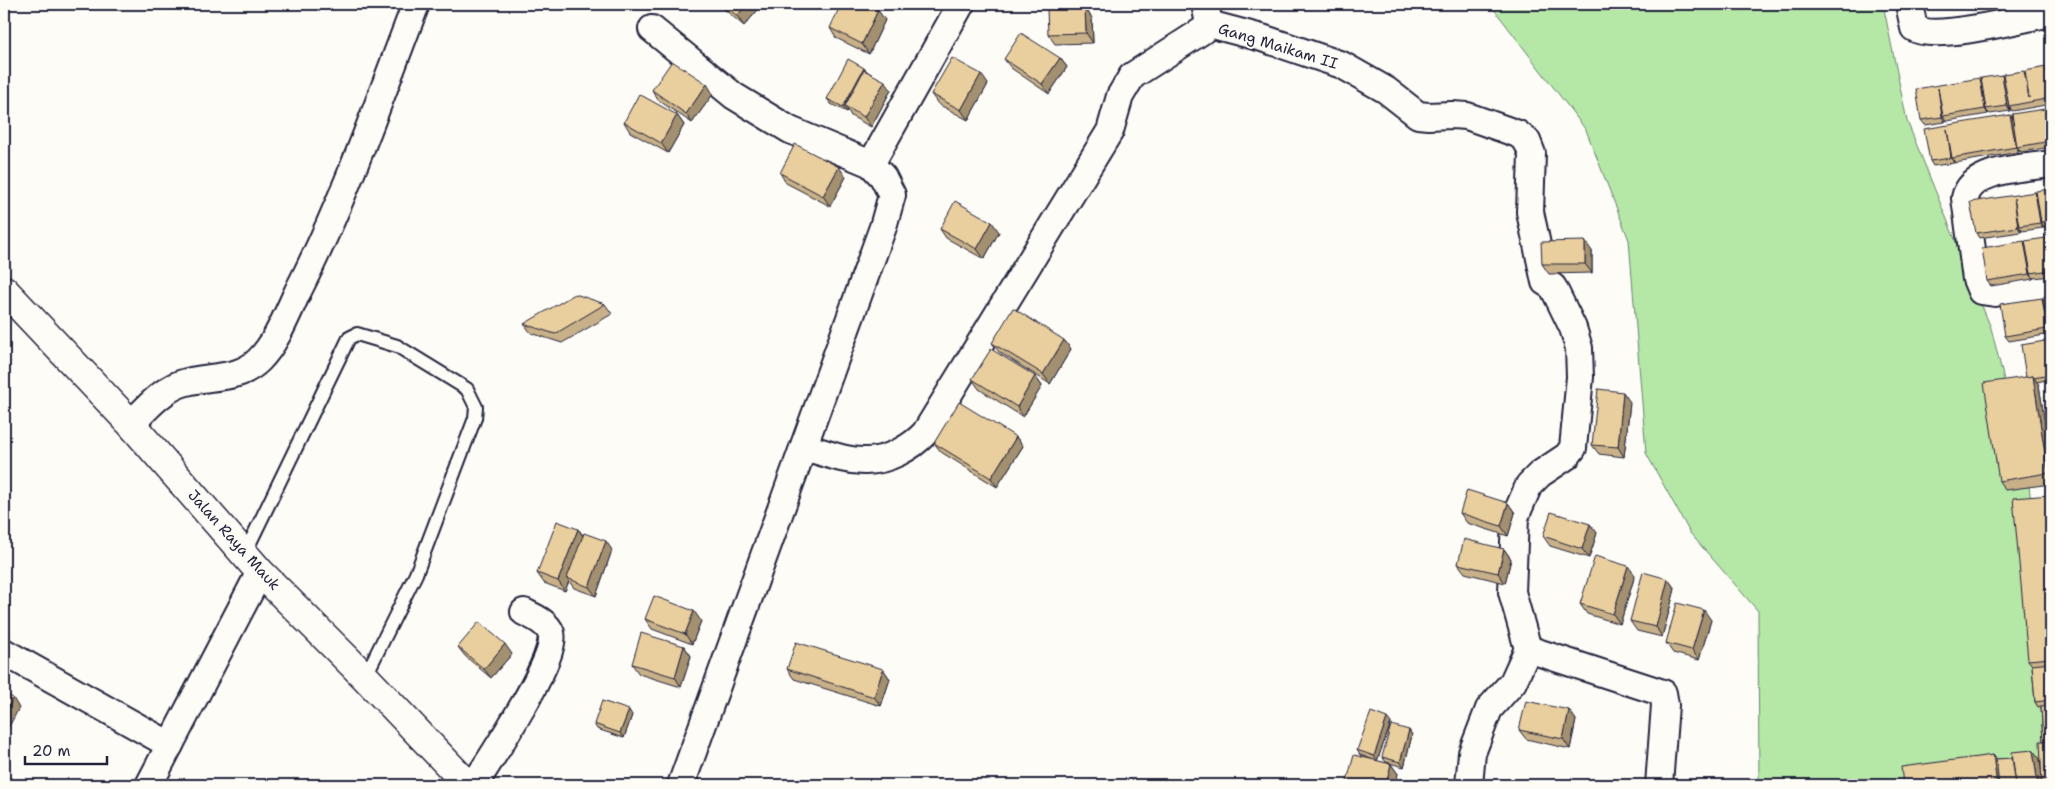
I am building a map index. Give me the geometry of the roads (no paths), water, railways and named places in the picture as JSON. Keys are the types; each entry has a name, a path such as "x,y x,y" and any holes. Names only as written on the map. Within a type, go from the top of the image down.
{"main road":[{"name":"Jalan Raya Mauk","path":"4,290 131,424 252,562 468,785"}],"street":[{"path":"131,424 173,387 186,382 242,372 259,360 272,343 306,276 354,166 416,4"},
{"path":"871,164 961,4"},
{"path":"1908,4 1914,28 1930,33 1951,32 2051,13"},
{"path":"804,447 847,459 866,462 901,452 925,433 1110,131 1120,96 1132,76 1174,50 1207,14"},
{"name":"Gang Maikam II","path":"1207,14 1262,38 1342,65 1380,86 1418,115 1468,116 1518,134 1530,146 1532,168 1530,212 1532,222 1545,282 1553,286 1573,328 1579,348 1580,377 1573,448 1567,456 1540,474 1529,485 1515,516 1512,592 1528,649"},
{"path":"652,29 734,96 790,130 871,164 890,191 892,200 681,785"},
{"path":"2051,164 1985,176 1973,182 1967,188 1965,198 1976,279 1981,291 1995,293 2051,284"},
{"path":"149,785 170,745 252,562"},
{"path":"474,785 536,682 550,649 552,637 549,629 543,622 524,612"},
{"path":"1469,785 1472,752 1490,710 1513,682 1528,649 1663,693 1665,705 1659,785"},
{"path":"4,652 170,745"}],"lane":[{"path":"252,562 349,338 358,334 397,346 467,389 476,407 473,424 416,574 365,677"}]}
